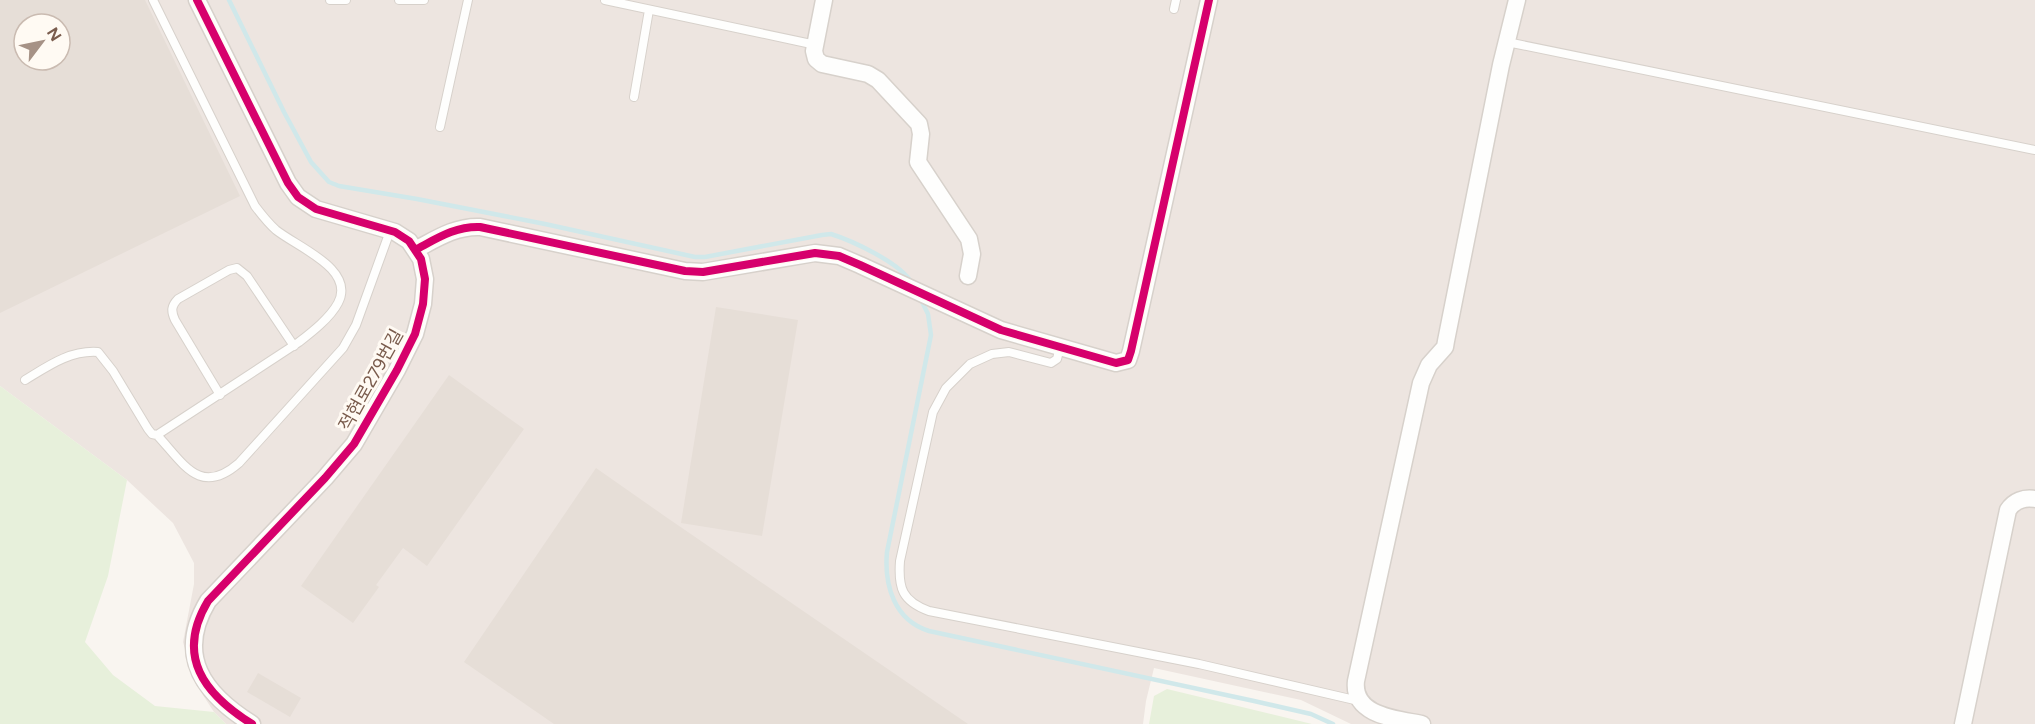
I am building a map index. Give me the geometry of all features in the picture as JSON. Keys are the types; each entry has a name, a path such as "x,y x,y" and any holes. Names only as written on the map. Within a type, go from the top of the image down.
{"street":[{"path":"197,0 288,183 298,197 316,209 390,231 409,241 415,250 456,229 480,227 686,271 717,272 814,254 827,254 850,261 994,326 1116,363 1128,360 1209,0"},
{"path":"824,0 814,51 816,59 822,64 868,74 878,80 914,117 921,134 918,162 969,239 972,254 968,276"},
{"path":"1422,724 1370,710 1359,701 1355,690 1356,681 1421,383 1429,365 1445,347 1517,0"},
{"name":"적현로279번길","path":"252,724 233,712 216,697 203,680 195,658 193,637 199,616 208,601 332,471 354,444 415,334 423,304 425,279 421,259 415,250"},
{"path":"1963,724 2008,510 2013,503 2020,500 2035,499"}],"lane":[{"path":"153,0 255,206 277,230 335,271 341,281 341,293 337,304 316,329 294,346 157,435"},
{"path":"330,0 346,0"},
{"path":"399,0 424,0"},
{"path":"440,127 468,0"},
{"path":"605,0 816,45"},
{"path":"634,97 649,10"},
{"path":"1507,42 2035,150"},
{"path":"25,380 72,354 98,352 113,370 152,434 157,435 194,474 217,478 228,473 239,463 344,348 356,325 390,231"},
{"path":"219,395 172,313 173,305 178,299 229,270 237,268 248,276 294,346"},
{"path":"1060,346 1057,359 1051,363 1009,352 979,358 959,373 938,400 929,427 900,561 899,575 902,591 909,601 929,611 1199,664 1359,701"}],"shaded area":[{"path":"0,0 2035,0 2035,724 1351,724 1301,700 1154,668 1143,724 226,724 214,712 195,683 183,642 194,584 194,563 173,523 127,480 0,386"}],"green space":[{"path":"0,386 127,480 108,576 85,642 113,675 155,706 214,712 226,724 0,724"},
{"path":"1167,689 1312,724 1149,724 1154,696"}],"building":[{"path":"0,0 145,0 240,196 0,313"},
{"path":"716,307 798,320 762,536 681,523"},
{"path":"449,375 524,429 427,566 403,548 376,585 379,587 353,623 301,586"},
{"path":"596,468 968,724 554,724 464,662"},
{"path":"258,673 301,698 290,717 247,692"}],"waterway":[{"path":"229,0 311,162 329,182 339,186 545,224 695,257 831,234 887,260 911,282"},
{"path":"921,300 928,314 931,335 887,552 887,577 890,589 894,600 907,619 929,631 1311,714 1333,724"}],"cycle path":[{"path":"197,0 288,183 298,197 316,209 395,232 409,241 421,259 425,279 423,304 415,334 354,444 325,478 208,601 198,621 194,639 195,656 200,672 220,700 252,724"},
{"path":"415,250 454,231 480,227 685,271 703,272 815,253 839,256 1001,330 1116,363 1128,360 1209,0"}]}
